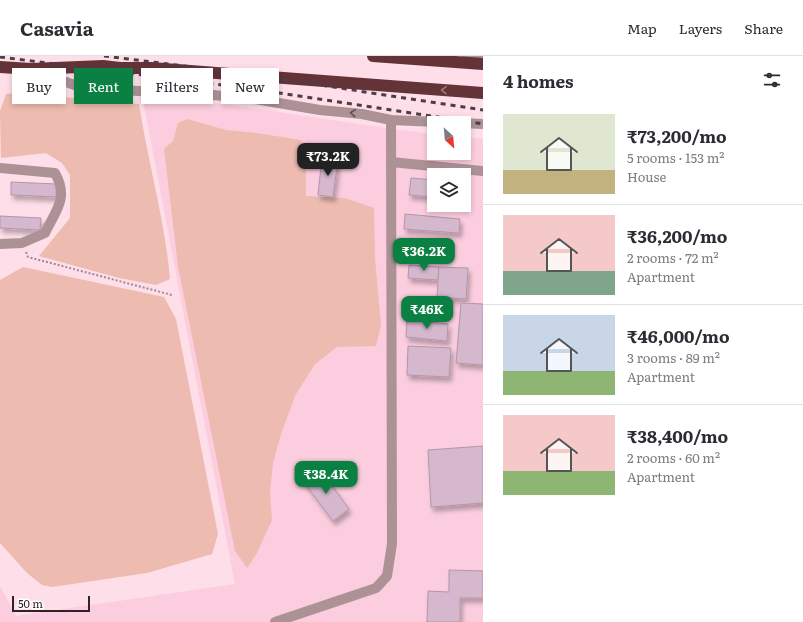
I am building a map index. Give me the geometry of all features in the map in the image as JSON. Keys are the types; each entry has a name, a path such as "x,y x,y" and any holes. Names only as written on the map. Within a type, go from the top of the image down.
{"highway":[{"path":"373,56 457,59 483,64"},
{"path":"34,68 55,62 103,61 120,62 151,68 483,93"},
{"path":"0,67 16,68"}],"street":[{"path":"457,59 483,57"},
{"path":"66,82 83,88 213,95 255,99 320,110 362,114 391,120 483,124"},
{"path":"275,622 376,588 387,576 392,544 391,120"},
{"path":"391,162 483,171"},
{"path":"0,168 55,173 60,182 62,199 45,233 22,243 0,244"}],"path":[{"path":"22,243 28,257 172,295"}],"shaded area":[{"path":"12,93 12,104 66,104 66,97 74,98 74,104 139,104 168,257 170,279 156,285 119,278 39,256 70,218 70,175 62,163 46,153 1,158 0,111 6,94"},
{"path":"144,104 225,104 427,133 427,160 471,160 471,138 483,139 483,622 0,622 0,586 16,616 235,584"},
{"path":"187,119 226,130 301,140 306,164 306,196 345,198 374,208 375,258 381,326 376,346 337,347 315,364 296,394 281,434 273,463 270,492 272,520 257,553 247,568 235,551 178,266 164,149 173,141 178,123"},
{"path":"23,267 164,297 176,319 218,534 212,554 147,573 52,587 42,585 27,573 0,543 0,280"}],"building":[{"path":"322,157 338,159 333,197 318,195"},
{"path":"411,178 427,179 427,196 409,195"},
{"path":"11,182 57,184 56,197 11,195"},
{"path":"405,214 460,219 459,233 404,229"},
{"path":"0,216 41,218 40,230 0,228"},
{"path":"409,265 439,267 438,280 408,278"},
{"path":"439,267 468,268 466,299 437,297"},
{"path":"461,303 483,304 483,365 456,363"},
{"path":"407,320 448,324 447,341 406,337"},
{"path":"408,346 451,348 449,377 407,375"},
{"path":"483,446 483,503 431,507 428,450"},
{"path":"320,469 349,509 333,521 303,481"},
{"path":"449,570 483,571 483,598 460,598 460,622 427,622 428,591 449,592"}],"railway":[{"path":"104,56 248,74 483,110"},
{"path":"0,57 246,88 483,124"}]}
